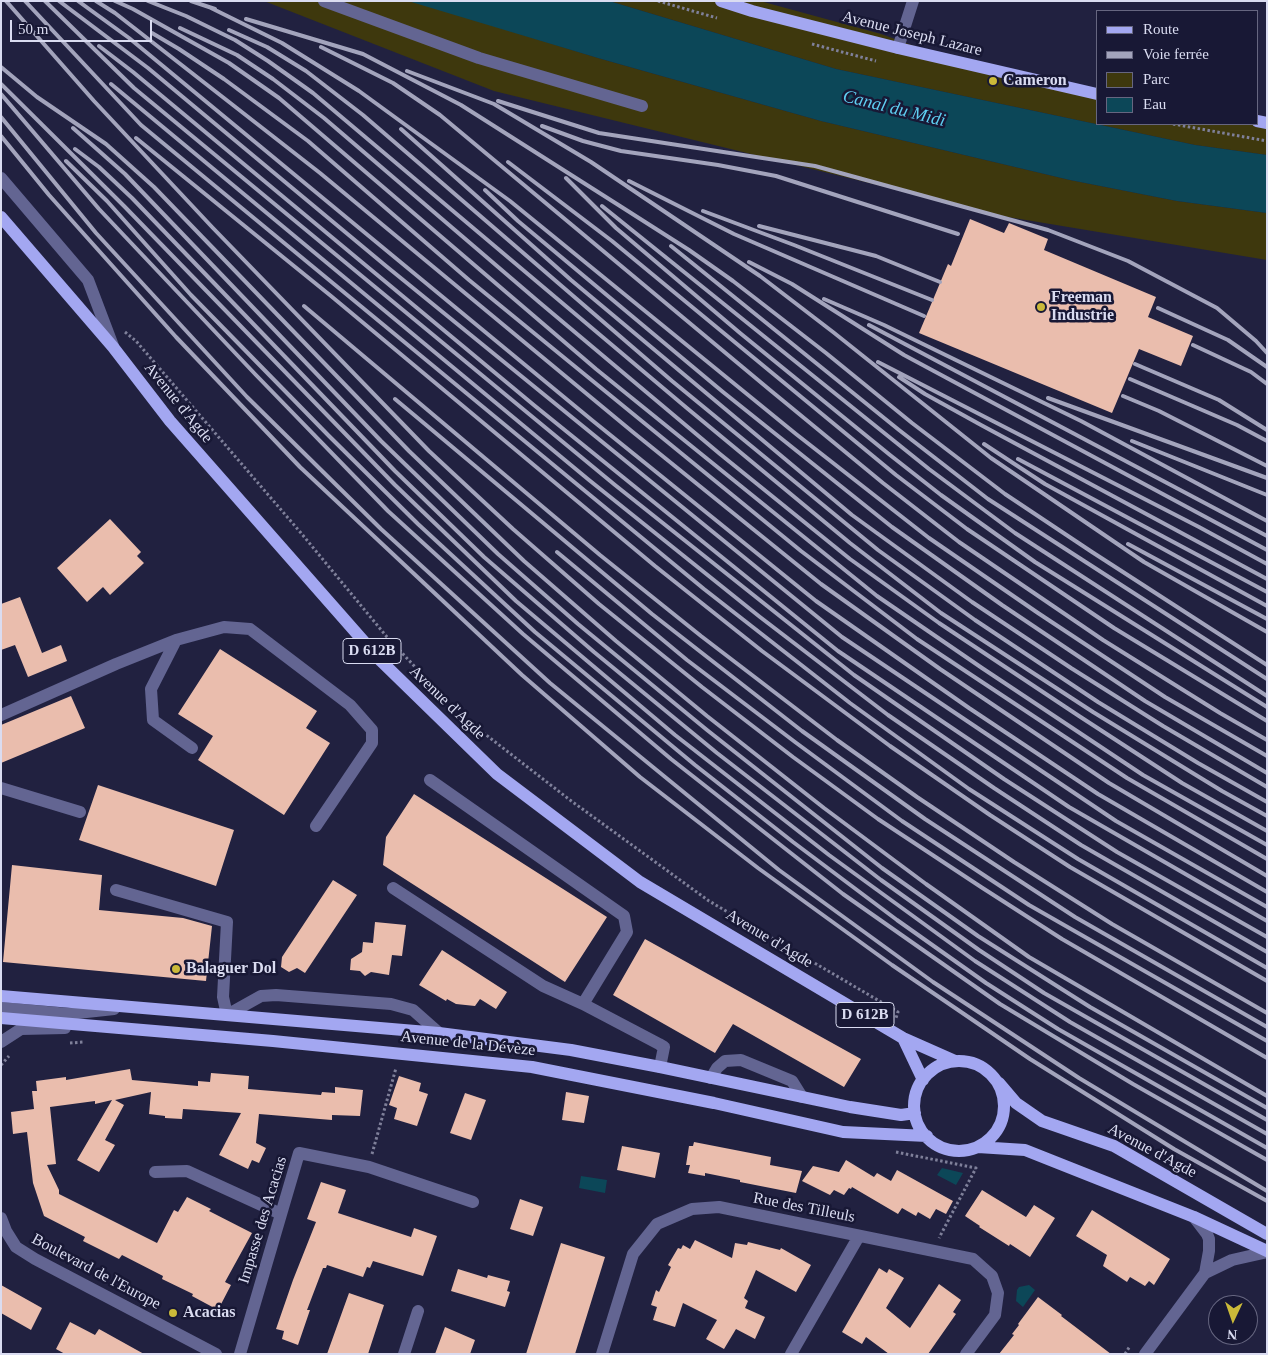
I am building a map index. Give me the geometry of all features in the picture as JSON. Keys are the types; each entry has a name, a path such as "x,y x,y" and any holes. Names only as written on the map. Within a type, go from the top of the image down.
{"main road":[{"name":"Avenue Joseph Lazare","path":"721,1 752,11 898,48 1096,94"},
{"name":"Avenue d'Agde","path":"1,217 114,347 170,421 381,661 497,774 640,882 903,1038 955,1060"},
{"name":"Avenue de la Dévèze","path":"1,996 439,1032 572,1050 850,1107 900,1115 915,1113"},
{"name":"Avenue de la Dévèze","path":"1,1018 399,1053 532,1067 714,1103 843,1132 927,1136"},
{"name":"D 612B","path":"903,1038 922,1080"},
{"path":"978,1147 990,1138 999,1126 1004,1112 1004,1098 999,1083 991,1073 980,1066 968,1062 955,1060 931,1070 922,1080 916,1096 915,1113 919,1126 938,1145 950,1150 978,1147 1025,1150 1194,1217 1267,1252"},
{"name":"Avenue d'Agde","path":"999,1083 1016,1102 1042,1122 1114,1146 1267,1234"}],"street":[{"path":"324,1 479,58 642,106"},
{"path":"898,48 913,1"},
{"path":"1,178 88,280 114,347"},
{"path":"1,715 116,664 176,640 224,627 250,629 350,705 372,730 372,743 316,826"},
{"path":"176,640 151,690 153,720 192,748"},
{"path":"430,780 624,916 627,932 583,1004"},
{"path":"1,788 80,812"},
{"path":"393,888 542,986 583,1004 664,1047 660,1067"},
{"path":"116,890 227,922 222,997 228,1015 261,996 276,995 390,1004 413,1010 439,1032"},
{"path":"1,1008 68,1014 132,1007"},
{"path":"1,1042 21,1029 104,1026"},
{"path":"711,1078 717,1068 726,1061 741,1060 792,1081 802,1097"},
{"name":"Impasse des Acacias","path":"240,1354 300,1153 369,1167 473,1202"},
{"path":"155,1172 187,1171 281,1214"},
{"name":"Rue des Tilleuls","path":"602,1354 633,1254 657,1224 692,1210 719,1207 973,1259 992,1276 998,1293 995,1316 966,1354"},
{"path":"1145,1354 1205,1273 1209,1239 1194,1217"},
{"name":"Boulevard de l'Europe","path":"1,1218 6,1231 16,1247 35,1259 216,1354"},
{"path":"790,1354 859,1236"},
{"path":"1205,1273 1232,1260 1267,1252"},
{"path":"404,1354 418,1311"}],"path":[{"path":"1178,125 1267,141"},
{"path":"122,330 136,341 387,636 452,707"},
{"path":"459,714 570,800 709,900 898,1012 890,1030"},
{"path":"369,1167 399,1053"},
{"path":"893,1151 976,1168 933,1250"}],"green space":[{"path":"264,1 413,1 598,58 821,121 1070,180 1177,201 1267,213 1267,260 1008,217 494,91"},
{"path":"609,1 760,1 881,34 987,72 1096,94 1096,124 836,69"},
{"path":"1258,123 1267,123 1267,155 1195,145 1101,125 1258,125"}],"water":[{"name":"Canal du Midi","path":"408,1 609,1 836,69 1195,145 1267,155 1267,213 1177,201 1070,180 821,121 598,58"},
{"path":"942,1168 963,1173 956,1185 937,1175"},
{"path":"581,1176 607,1180 605,1193 579,1188"},
{"path":"1029,1285 1035,1290 1023,1307 1016,1301 1017,1290 1019,1287"}],"building":[{"name":"Freeman Industrie","path":"970,219 1004,233 1009,223 1048,239 1044,250 1156,297 1148,317 1193,336 1181,366 1139,349 1112,413 919,333 948,264 951,266"},
{"path":"110,519 141,552 137,556 144,563 110,595 103,587 87,602 57,568"},
{"path":"20,597 42,653 61,645 67,661 28,677 15,645 1,650 1,604"},
{"path":"220,649 317,711 306,728 330,743 284,815 198,760 213,736 178,714"},
{"path":"71,696 85,728 1,763 1,725"},
{"path":"98,785 234,830 216,886 79,840"},
{"path":"414,794 607,917 565,982 383,865 386,837"},
{"path":"12,865 102,875 99,910 183,918 212,926 206,981 3,962"},
{"path":"333,880 357,895 305,973 297,968 289,972 281,967 282,957"},
{"path":"375,922 406,925 402,956 392,955 389,975 371,972 365,976 360,971 350,970 351,959 362,952 363,942 373,943"},
{"path":"645,939 861,1059 844,1087 733,1024 715,1053 613,995"},
{"path":"442,950 507,992 496,1009 480,999 475,1006 456,1004 447,999 446,1001 419,985"},
{"path":"130,1069 132,1080 198,1086 198,1081 210,1082 211,1073 249,1076 248,1089 321,1095 322,1092 335,1093 335,1087 363,1090 360,1116 332,1115 332,1120 259,1114 256,1143 266,1148 259,1163 252,1160 248,1169 219,1155 241,1113 183,1109 182,1119 165,1118 165,1116 149,1114 151,1092 115,1100 124,1105 105,1140 115,1145 99,1172 77,1160 112,1100 95,1104 95,1101 50,1107 56,1164 47,1165 59,1190 59,1194 157,1243 174,1210 178,1212 187,1197 211,1209 209,1211 252,1233 225,1282 231,1285 218,1310 192,1296 193,1294 162,1279 163,1276 122,1255 119,1259 83,1241 85,1237 44,1216 33,1183 27,1132 13,1134 11,1112 34,1109 32,1091 37,1091 36,1081 66,1077 66,1080"},
{"path":"399,1076 421,1083 419,1091 428,1094 417,1126 394,1119 397,1108 389,1105"},
{"path":"566,1092 589,1096 584,1123 562,1120"},
{"path":"465,1093 486,1100 471,1140 450,1133"},
{"path":"694,1142 771,1157 770,1165 802,1171 796,1193 705,1173 705,1176 688,1173 690,1165 686,1165 689,1146 693,1146"},
{"path":"622,1146 660,1153 655,1178 617,1170"},
{"path":"846,1160 874,1177 877,1173 891,1181 897,1170 953,1201 946,1214 936,1209 930,1219 918,1212 916,1216 902,1208 898,1214 852,1187 844,1195 834,1190 830,1195 802,1181 813,1166 839,1172"},
{"path":"321,1182 346,1190 338,1213 411,1237 414,1228 437,1236 423,1276 373,1261 370,1268 367,1267 363,1277 327,1265 326,1268 323,1268 307,1310 310,1310 298,1345 282,1339 284,1331 276,1329 316,1222 307,1219"},
{"path":"982,1190 1026,1217 1034,1205 1055,1218 1030,1257 1010,1244 1009,1246 965,1216"},
{"path":"520,1199 543,1207 533,1236 510,1229"},
{"path":"1092,1210 1170,1259 1154,1285 1149,1281 1145,1286 1130,1277 1127,1282 1103,1266 1107,1255 1076,1236"},
{"path":"695,1240 732,1258 735,1243 747,1245 748,1242 780,1250 781,1248 811,1265 796,1292 756,1270 744,1298 748,1301 745,1308 765,1317 755,1339 736,1329 724,1349 706,1339 717,1320 683,1303 675,1327 653,1320 657,1307 651,1305 656,1290 659,1292 671,1267 668,1265 678,1248 681,1249 683,1245 690,1249"},
{"path":"561,1243 605,1257 575,1354 526,1354"},
{"path":"879,1268 887,1273 889,1269 904,1278 886,1308 910,1328 939,1284 961,1300 953,1312 956,1314 928,1354 889,1354 866,1337 862,1344 842,1332"},
{"path":"458,1269 487,1278 488,1275 510,1281 507,1291 510,1292 505,1307 451,1291"},
{"path":"1,1285 42,1308 31,1330 1,1313"},
{"path":"349,1293 384,1305 368,1354 327,1354"},
{"path":"1038,1297 1111,1354 999,1354 1014,1335 1012,1334 1018,1324"},
{"path":"70,1322 95,1335 99,1329 144,1354 65,1354 56,1349"},
{"path":"445,1327 475,1340 470,1354 435,1354"}],"railway":[{"path":"6,1 94,101 212,227 429,451 513,529 599,604 702,687 878,819 1062,939 1267,1058"},
{"path":"25,1 141,125 704,589 850,703 969,789 1078,859 1267,968"},
{"path":"45,1 134,88 615,485 854,675 1004,779 1117,852 1267,937"},
{"path":"59,1 148,68 386,266 842,637 1116,821 1267,907"},
{"path":"78,1 129,38 593,421 816,601 969,708 1098,794 1267,892"},
{"path":"96,1 115,13 320,173 634,433 821,584 940,669 1109,783 1267,876"},
{"path":"115,1 133,9 229,63 279,98 596,369 877,596 1143,775 1267,845"},
{"path":"148,1 186,16 235,40 313,93 688,409 850,543 941,613 1093,712 1222,791 1267,816"},
{"path":"191,1 215,9"},
{"path":"209,7 282,43 359,91 510,201 796,434 929,538 1165,697 1267,756"},
{"path":"246,19 363,54 461,105 689,250 733,281 1005,494 1267,665"},
{"path":"180,28 237,55 273,79 324,118 720,454 850,559 939,623 1079,716 1182,783 1267,831"},
{"path":"229,30 267,47 306,71 363,115 672,381 878,550 975,620 1098,702 1198,763 1267,802"},
{"path":"152,33 224,79 308,141 469,280 801,551 917,639 1127,778 1267,859"},
{"path":"99,46 133,72 535,406 838,651 1069,807 1267,921"},
{"path":"321,47 393,83 440,115 883,483 959,542 1103,640 1267,740"},
{"path":"1,67 37,97 106,144 154,187 409,451 524,561 616,641 707,716 824,808 926,884 1029,957 1267,1096"},
{"path":"407,71 494,104 591,162 760,276 991,458 1144,562 1267,632"},
{"path":"1,84 124,206 395,485 516,601 675,735 829,855 975,961 1070,1022 1267,1134"},
{"path":"111,84 589,480 760,617 888,715 1081,845 1267,952"},
{"path":"1,94 99,209 388,511 523,634 671,759 843,894 1000,1004 1133,1084 1267,1160"},
{"path":"498,101 599,133 815,166 1048,230 1128,261 1217,308 1256,341 1267,353"},
{"path":"1,117 96,233 247,397 381,529 550,683 779,870 933,982 1079,1078 1267,1191"},
{"path":"542,126 583,141 621,151 718,165 776,176 958,234"},
{"path":"73,128 125,174 381,441 498,554 578,624 707,730 882,868 978,936 1090,1007 1267,1108"},
{"path":"401,129 571,280 852,515 972,602 1071,668 1163,726 1267,787"},
{"path":"1,136 49,195 176,337 300,467 522,675 640,777 758,868 892,965 1030,1059 1174,1149 1267,1201"},
{"path":"136,138 331,296 655,566 762,651 890,746 990,815 1070,867 1267,981"},
{"path":"75,149 99,167 132,198 395,471 484,557 594,652 717,753 881,880 979,950 1044,993 1267,1120"},
{"path":"66,161 107,201 191,295 418,524 535,632 695,765 897,920 986,983 1058,1029 1267,1148"},
{"path":"508,162 612,241 896,475 967,529 1114,628 1267,721"},
{"path":"566,178 616,228 740,333 941,495 1035,562 1267,707"},
{"path":"629,181 734,234 924,316"},
{"path":"485,190 518,221 723,392 892,527 1002,605 1145,701 1267,773"},
{"path":"602,206 929,469 1015,533 1267,696"},
{"path":"703,211 932,300"},
{"path":"759,226 876,256 940,282"},
{"path":"671,246 899,430 988,499 1267,679"},
{"path":"749,262 792,284 904,355 1267,550"},
{"path":"824,299 884,325 1081,421 1267,521"},
{"path":"304,306 600,555 701,636 837,740 917,797 1014,862 1112,924 1267,1013"},
{"path":"1158,308 1228,340 1267,367"},
{"path":"869,325 1267,536"},
{"path":"1193,345 1251,372 1267,384"},
{"path":"878,362 1267,564"},
{"path":"1135,364 1219,400 1267,430"},
{"path":"899,377 925,394 981,425 1267,579"},
{"path":"1130,379 1237,425 1267,441"},
{"path":"1123,396 1159,411 1267,466"},
{"path":"1048,398 1267,478"},
{"path":"395,399 652,614 802,731 925,819 1075,917 1267,1027"},
{"path":"1132,441 1267,495"},
{"path":"984,444 1045,484 1267,606"},
{"path":"1018,459 1267,592"},
{"path":"1128,544 1267,619"},
{"path":"557,552 687,660 902,821 1029,905 1267,1041"}],"place":[{"name":"Cameron","path":"993,81"},
{"name":"Freeman Industrie","path":"1041,307"},
{"name":"Balaguer Dol","path":"176,969"},
{"name":"Acacias","path":"173,1313"}]}
